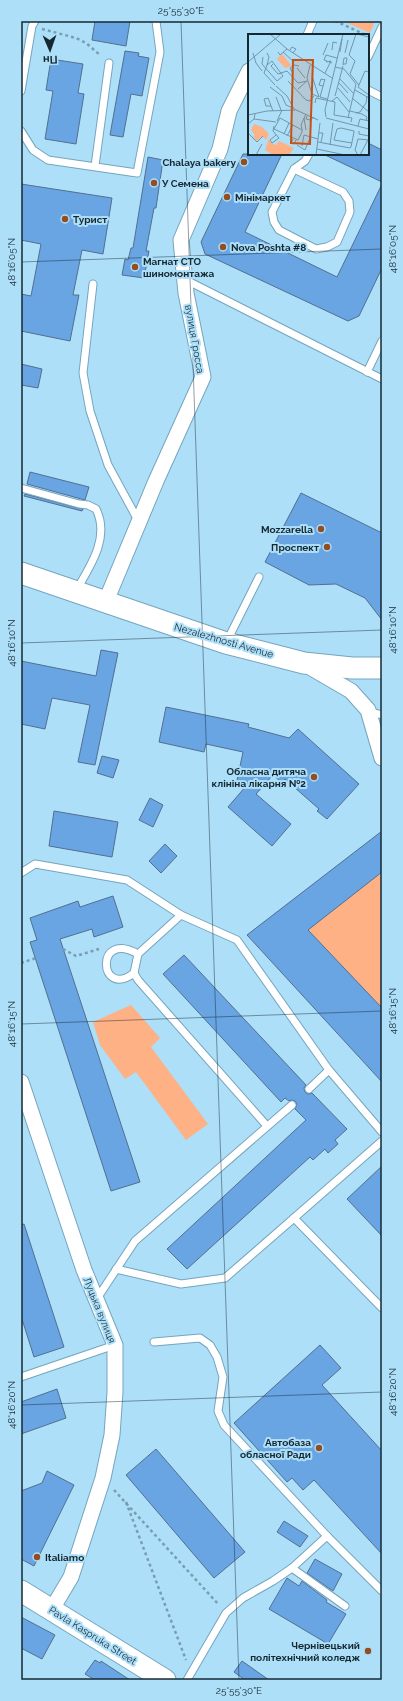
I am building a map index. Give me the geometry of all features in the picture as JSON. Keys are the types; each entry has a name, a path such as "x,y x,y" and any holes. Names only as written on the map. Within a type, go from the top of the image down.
{"street":[{"name":"вулиця Гросса","path":"106,601 156,481 203,377 186,293 186,280 181,240 220,148 229,111 248,73"},
{"name":"Nezalezhnosti Avenue","path":"21,573 226,643 304,663 351,691 375,713 382,758"},
{"path":"304,663 352,668 382,668"},
{"name":"Луцька вулиця","path":"21,1082 96,1300 115,1345 115,1392 112,1435 103,1478 71,1577 52,1609"},
{"name":"Pavla Kaspruka Street","path":"21,1591 165,1680"}],"lane":[{"path":"21,131 33,150 48,160 137,172 160,52 156,21"},
{"path":"306,34 313,21"},
{"path":"21,91 34,23"},
{"path":"369,54 382,27"},
{"path":"94,166 109,63"},
{"path":"369,90 382,97"},
{"path":"294,169 343,192 349,201 350,212 337,242 327,247 316,249 278,230 274,222 272,212 294,169 305,161 308,155"},
{"path":"186,280 382,379"},
{"path":"93,284 83,373 90,411 108,465 139,522"},
{"path":"367,372 382,341"},
{"path":"21,488 78,504 88,505 96,509 101,519 100,541 96,556 76,591"},
{"path":"226,643 260,577"},
{"path":"21,873 35,864 127,880 181,915 237,940 329,1070 382,1132"},
{"path":"181,915 138,954 134,973 138,980 267,1126"},
{"path":"134,973 124,979 114,978 110,976 107,971 107,962 112,951 118,949 129,949 138,954"},
{"path":"309,1089 329,1070"},
{"path":"96,1300 135,1241 292,1105"},
{"path":"116,1268 181,1284 225,1278 382,1141"},
{"path":"294,1218 382,1308"},
{"path":"154,1342 200,1338 210,1345 217,1358 223,1377 218,1411 224,1425 327,1536 382,1591"},
{"path":"21,1377 115,1345"},
{"path":"189,1677 226,1613 243,1598 292,1568 327,1536"},
{"path":"292,1568 345,1606"}],"path":[{"path":"335,21 364,34"},
{"path":"34,23 86,43 109,63"},
{"path":"64,949 76,956 109,946 112,951"},
{"path":"21,963 36,958"},
{"path":"103,1478 226,1613"},
{"path":"126,1502 189,1677"}],"shaded area":[{"path":"343,21 375,21 370,33"},
{"path":"378,874 382,878 382,1008 308,930"},
{"path":"131,1005 160,1038 151,1047 208,1124 186,1140 136,1072 125,1079 100,1045 93,1022"}],"building":[{"path":"95,21 130,21 126,46 92,40"},
{"path":"125,51 139,53 138,56 149,58 142,96 131,94 123,137 110,135"},
{"path":"51,59 83,64 78,93 84,94 76,144 45,139 53,91 46,90"},
{"path":"369,144 382,150 382,182 325,155 369,155"},
{"path":"243,154 282,155 245,232 337,277 382,184 382,268 359,316 348,321 205,254 201,242"},
{"path":"148,157 163,160 156,208 154,208 146,251 149,251 144,278 122,275 125,259 128,260 131,248 133,248"},
{"path":"21,184 112,198 103,254 82,250 73,295 79,295 70,341 21,331 21,294 31,296 41,244 21,240"},
{"path":"21,364 42,369 38,388 21,385"},
{"path":"30,472 89,487 85,500 27,484"},
{"name":"Проспект","path":"301,493 382,533 382,620 365,598 336,584 309,585 265,562"},
{"path":"25,494 83,509 82,511 24,496"},
{"path":"101,650 118,653 95,765 78,762 90,705 52,698 45,729 21,724 21,661 96,676"},
{"name":"Обласна дитяча клініна лікарня №2","path":"166,707 249,724 248,727 289,738 298,729 359,784 327,819 317,811 319,809 285,779 282,783 273,775 256,794 291,824 272,846 228,807 246,786 236,785 243,752 206,744 204,752 159,742"},
{"path":"102,756 119,760 113,778 97,773"},
{"path":"150,798 163,805 153,827 139,820"},
{"path":"54,811 118,822 112,857 49,846"},
{"path":"382,831 382,872 308,930 382,1008 382,1082 247,935"},
{"path":"165,844 177,856 161,873 149,861"},
{"path":"113,896 123,927 94,937 92,929 60,939 140,1182 111,1191 30,942 37,940 30,918 78,901 80,907"},
{"path":"184,955 306,1085 304,1088 305,1092 308,1094 312,1093 347,1129 335,1140 338,1144 328,1153 325,1149 313,1160 310,1157 187,1269 167,1249 306,1120 295,1109 297,1104 295,1101 289,1101 285,1098 281,1102 163,974"},
{"path":"382,1166 382,1236 347,1199"},
{"path":"24,1224 64,1347 34,1357 21,1316 21,1225"},
{"name":"Автобаза обласної Ради","path":"320,1345 341,1368 322,1385 382,1451 382,1554 314,1480 303,1490 292,1478 287,1482 234,1423"},
{"path":"57,1389 66,1418 21,1434 21,1402"},
{"path":"156,1449 245,1552 214,1578 126,1475"},
{"path":"47,1471 74,1485 34,1566 21,1559 21,1491 42,1483"},
{"path":"284,1521 308,1536 300,1547 277,1532"},
{"path":"315,1559 342,1574 333,1591 307,1573"},
{"path":"287,1578 299,1586 302,1581 327,1600 326,1602 346,1614 328,1644 269,1609"},
{"path":"21,1617 55,1635 42,1659 21,1648"},
{"path":"95,1660 100,1663 101,1661 130,1680 95,1680 85,1674"},
{"path":"242,1661 269,1680 245,1680 234,1672"}],"place":[{"name":"Chalaya bakery","path":"244,162"},
{"name":"У Семена","path":"154,183"},
{"name":"Мінімаркет","path":"227,197"},
{"name":"Турист","path":"65,219"},
{"name":"Nova Poshta #8","path":"223,247"},
{"name":"Магнат СТО шиномонтажа","path":"135,267"},
{"name":"Mozzarella","path":"321,529"},
{"name":"Проспект","path":"327,547"},
{"name":"Обласна дитяча клініна лікарня №2","path":"314,777"},
{"name":"Автобаза обласної Ради","path":"319,1448"},
{"name":"Italiamo","path":"37,1557"},
{"name":"Чернівецький політехнічний коледж","path":"368,1651"}]}
